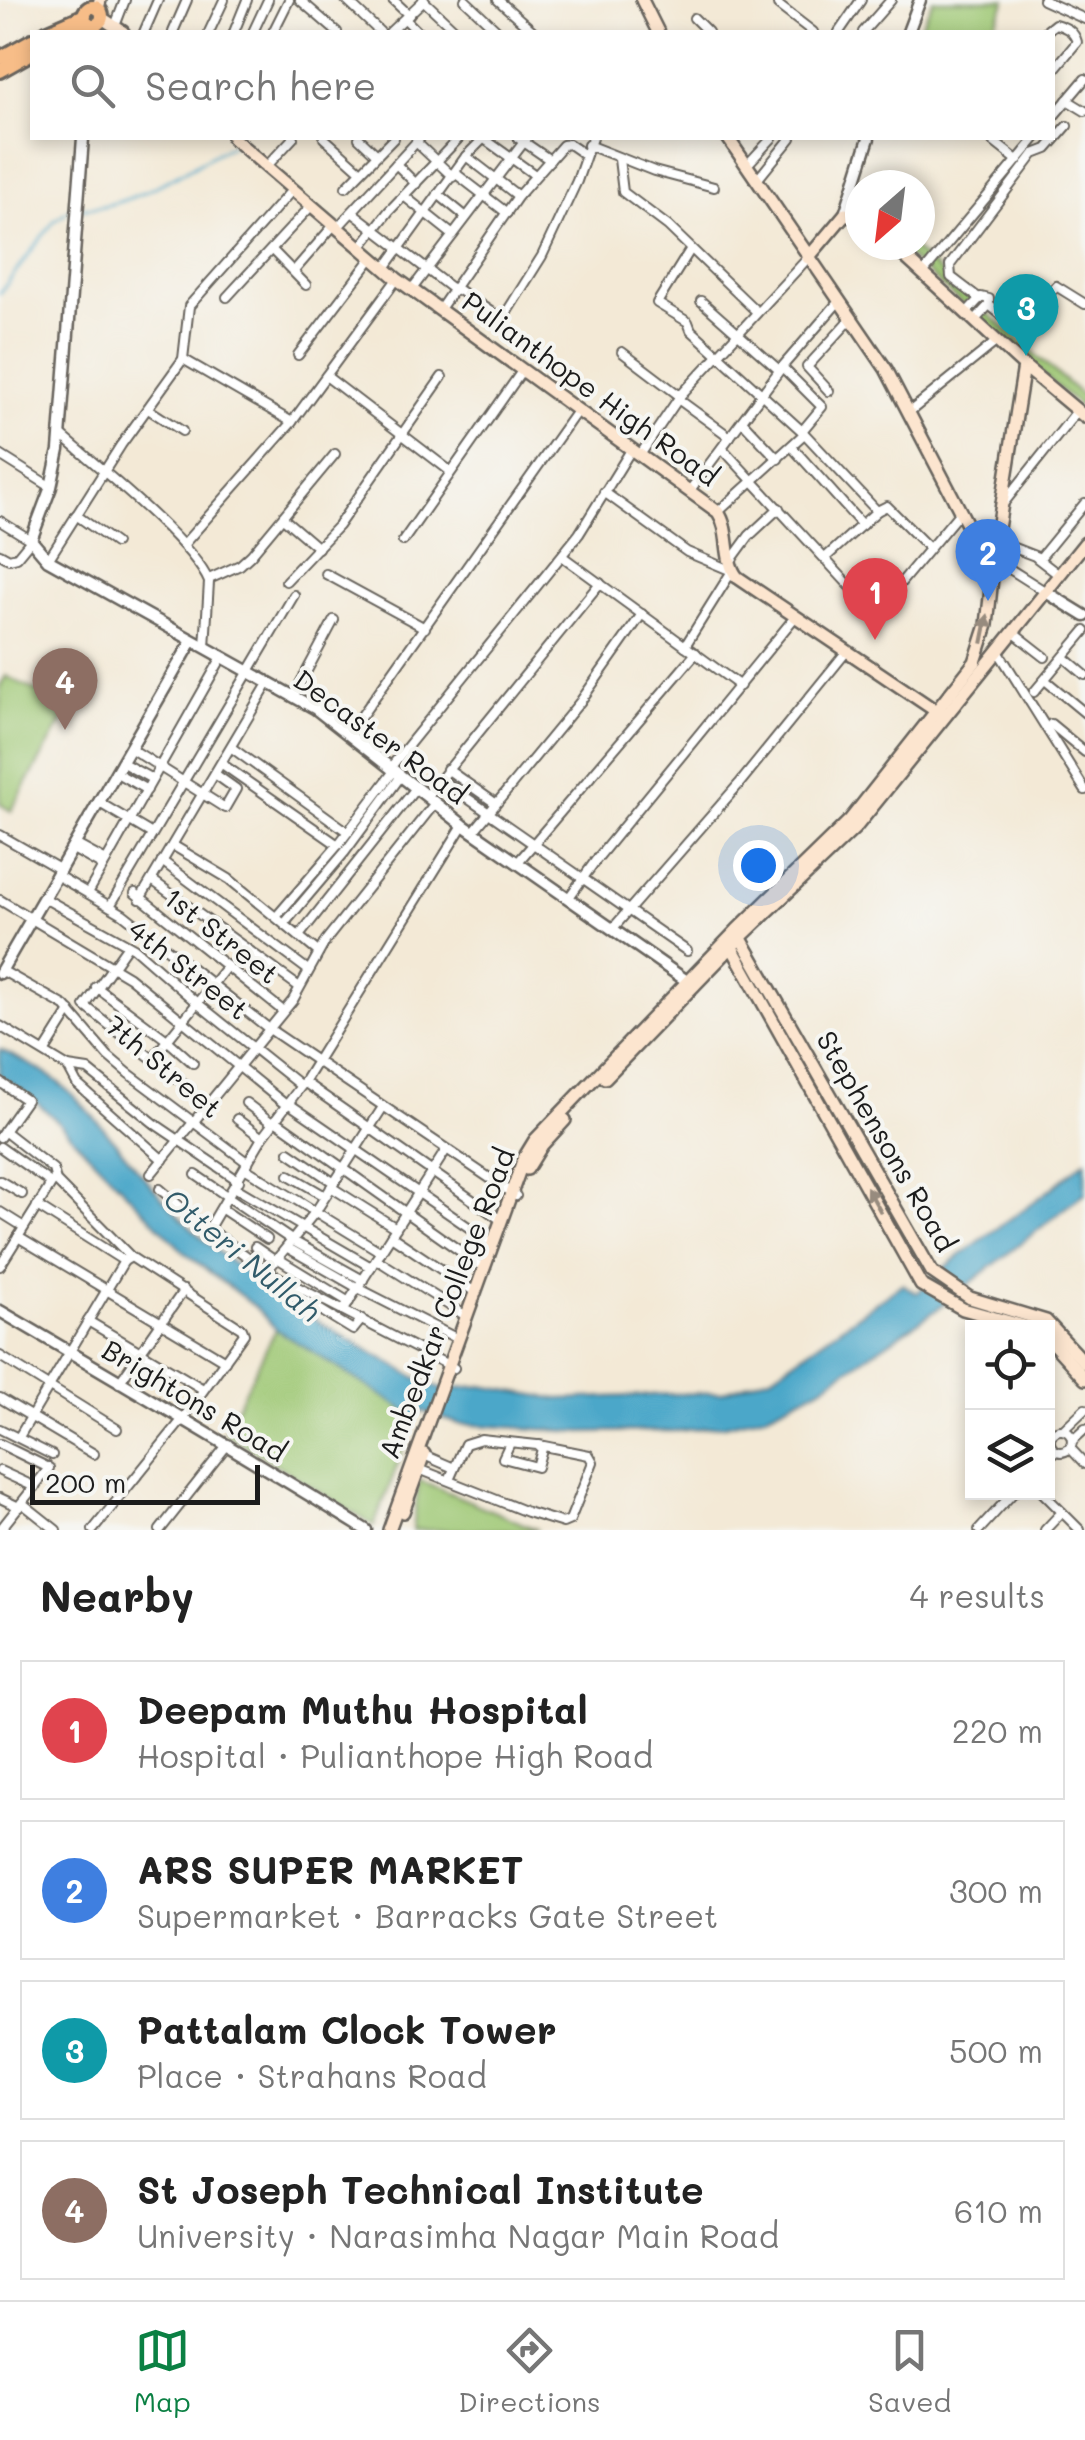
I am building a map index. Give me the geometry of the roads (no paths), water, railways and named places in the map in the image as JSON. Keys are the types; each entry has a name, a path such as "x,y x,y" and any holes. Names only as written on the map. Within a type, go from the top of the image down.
{"main road":[{"path":"642,0 657,30"},
{"path":"53,30 94,18 119,29"},
{"path":"0,58 30,41"},
{"path":"0,72 30,54"},
{"path":"729,140 886,369 982,552 994,558"},
{"name":"Pulianthope High Road","path":"237,141 397,279 718,512 724,524 731,566"},
{"path":"808,258 845,214"},
{"path":"910,260 1081,414"},
{"path":"941,715 982,649 1024,366"},
{"path":"941,715 1085,544"},
{"path":"731,566 795,618 941,715"},
{"name":"Ambedkar College Road","path":"452,1367 501,1220 542,1145 850,820 941,715"},
{"name":"Stephensons Road","path":"734,939 932,1272 966,1303 1046,1321 1085,1364"},
{"name":"Stephensons Road","path":"734,939 921,1285 1010,1320"},
{"name":"Ambedkar College Road","path":"393,1530 513,1195"},
{"path":"1055,1346 1085,1379"},
{"name":"Ambedkar College Road","path":"393,1530 419,1469 432,1423"}],"street":[{"path":"119,29 126,0"},
{"path":"145,30 158,0"},
{"path":"174,30 187,0"},
{"path":"210,30 224,0"},
{"path":"235,30 247,0"},
{"path":"254,30 268,0"},
{"path":"273,30 289,0"},
{"path":"300,0 335,30"},
{"path":"308,8 316,0"},
{"path":"346,0 378,30"},
{"path":"393,0 417,30"},
{"path":"392,30 424,0 456,30"},
{"path":"465,0 494,30"},
{"path":"498,0 532,30"},
{"path":"840,30 861,0"},
{"path":"865,30 891,0"},
{"path":"909,30 920,0"},
{"path":"1043,0 1085,19"},
{"path":"778,2 811,30"},
{"path":"498,30 512,14"},
{"path":"694,18 706,30"},
{"path":"1046,30 1054,24 1063,26 1074,34 1077,42 1055,68"},
{"path":"1055,114 1085,79"},
{"path":"1067,100 1082,110 1048,149 1034,154 950,265 951,277 980,299 986,298 1014,325 1020,326 1056,286 1085,304"},
{"path":"0,554 9,559 17,557 30,540 51,487 60,434 83,140"},
{"path":"266,167 291,140"},
{"path":"326,140 361,171"},
{"path":"360,140 376,154"},
{"path":"346,186 392,140"},
{"path":"294,271 418,140 436,161 507,213"},
{"path":"360,248 457,140"},
{"path":"385,268 466,156 482,140"},
{"path":"486,140 536,175"},
{"path":"412,289 522,140"},
{"path":"524,140 550,160"},
{"path":"747,165 770,140"},
{"path":"757,180 789,140"},
{"path":"859,170 868,140"},
{"path":"996,140 1017,160"},
{"path":"924,272 1034,140"},
{"path":"440,310 518,196 567,141 714,187"},
{"path":"352,212 426,272 497,316 505,316 542,256 588,146"},
{"path":"466,156 518,196"},
{"path":"619,159 622,191 668,226 757,312"},
{"path":"396,164 416,184"},
{"path":"48,560 121,445 183,359 189,306 292,188"},
{"path":"438,194 465,216"},
{"path":"404,196 453,235"},
{"path":"227,297 312,205"},
{"path":"273,250 306,285"},
{"path":"690,250 657,303 686,320 688,327 803,433 877,511"},
{"path":"298,355 372,258"},
{"path":"280,920 562,556 635,452 679,397 808,258"},
{"path":"183,545 292,422 397,279"},
{"path":"971,316 980,299"},
{"path":"690,490 780,368 840,300"},
{"path":"701,301 822,408 792,447 718,512"},
{"path":"971,316 989,305"},
{"path":"830,391 807,367 852,318"},
{"path":"908,413 997,340"},
{"path":"622,352 730,437"},
{"path":"183,359 292,422"},
{"path":"403,541 522,371"},
{"path":"326,376 450,471"},
{"path":"286,582 338,526 442,377"},
{"path":"148,409 182,431"},
{"path":"348,735 578,411"},
{"path":"1003,504 1081,414"},
{"path":"742,420 778,460"},
{"path":"60,434 183,545 208,579 205,648"},
{"path":"792,447 862,524"},
{"path":"722,448 849,585 875,604 884,603 960,512"},
{"path":"208,579 240,565 335,454"},
{"path":"0,455 51,487"},
{"path":"604,492 687,552 731,566"},
{"path":"1037,558 1085,503"},
{"path":"825,558 887,506 929,548"},
{"path":"685,646 749,536 780,508"},
{"path":"76,514 115,543"},
{"path":"282,518 318,548"},
{"path":"0,520 30,540"},
{"name":"Decaster Road","path":"30,540 48,560 294,695 468,828 692,983"},
{"path":"996,541 1037,558 1059,576"},
{"path":"562,556 740,686"},
{"path":"994,558 1085,615"},
{"path":"326,574 425,628"},
{"path":"300,936 440,780 600,583"},
{"path":"110,906 294,595"},
{"path":"209,1228 262,1138 303,1084 468,828 495,803 580,702 642,614"},
{"path":"570,896 795,618"},
{"path":"294,695 334,620"},
{"path":"1013,632 1045,657"},
{"path":"1034,692 1084,633"},
{"path":"1,969 192,641"},
{"path":"998,651 1085,790"},
{"path":"614,927 848,652"},
{"path":"518,862 696,653"},
{"path":"88,893 222,657"},
{"path":"1064,657 1085,675"},
{"path":"1045,680 1085,713"},
{"path":"269,682 152,880 298,986"},
{"path":"1051,724 1085,752"},
{"path":"130,748 224,808 236,791 215,774"},
{"path":"232,748 348,832"},
{"path":"222,764 338,845"},
{"path":"119,767 152,779"},
{"path":"119,767 146,790"},
{"path":"447,769 495,803"},
{"path":"280,920 345,852 395,772"},
{"path":"440,780 687,951"},
{"path":"151,1174 293,1000 318,952 426,796"},
{"path":"98,802 152,834"},
{"path":"0,834 110,906 268,1028 513,1195"},
{"path":"174,846 230,879 318,952"},
{"path":"74,847 105,864"},
{"path":"162,861 308,970"},
{"name":"1st Street","path":"152,880 137,896 283,1011"},
{"name":"4th Street","path":"44,898 128,945 252,1048 501,1220"},
{"path":"0,900 112,964 287,1104 492,1244"},
{"path":"128,945 85,1006 191,1089"},
{"path":"153,1058 227,966"},
{"name":"7th Street","path":"1,969 70,1011 108,1056 247,1166 316,1211 376,1259"},
{"path":"96,988 193,1063"},
{"path":"45,1051 70,1011"},
{"path":"0,1026 68,1067 78,1084 162,1160"},
{"path":"68,1067 84,1068 237,1185 304,1228 376,1259 466,1316"},
{"path":"0,1082 26,1100 2,1134 53,1168 53,1182 0,1266"},
{"path":"246,1103 484,1268"},
{"path":"267,1270 304,1228 383,1106"},
{"path":"236,1119 262,1138"},
{"path":"0,1147 53,1182 127,1259"},
{"path":"160,1189 267,1270 339,1311 347,1306 446,1150"},
{"path":"290,1152 475,1292"},
{"path":"196,1174 290,1244 458,1340"},
{"path":"289,1174 324,1196"},
{"path":"0,1181 22,1194"},
{"path":"36,1206 184,1290 242,1329 242,1336 182,1420 95,1529"},
{"path":"222,1209 267,1239"},
{"path":"0,1212 24,1226"},
{"path":"18,1237 224,1361"},
{"path":"0,1241 11,1247"},
{"path":"255,1247 362,1319 452,1367"},
{"path":"18,1436 127,1259"},
{"path":"119,1383 184,1290"},
{"path":"296,1295 353,1330 362,1319"},
{"name":"Brightons Road","path":"0,1311 366,1530"},
{"path":"88,1321 202,1389"},
{"path":"0,1356 117,1429"},
{"path":"0,1398 94,1454"},
{"path":"1055,1429 1085,1409"},
{"path":"0,1429 52,1455"},
{"path":"1055,1430 1068,1432 1085,1464"},
{"path":"1055,1453 1063,1452 1085,1430"},
{"path":"419,1469 564,1523 570,1520 593,1462 589,1455 539,1446 470,1441 449,1480"},
{"path":"510,1443 504,1458 532,1468 537,1468 542,1457 539,1446"},
{"path":"0,1444 49,1468 1,1527"},
{"path":"160,1530 228,1444"},
{"path":"424,1455 454,1468"},
{"path":"0,1471 35,1487"},
{"path":"0,1498 20,1505 56,1530"},
{"path":"979,1530 1007,1500"},
{"path":"1050,1500 1079,1530"},
{"path":"1045,1530 1062,1512"}],"water":[{"path":"0,1049 60,1084 171,1208 244,1272 335,1331 430,1385 450,1392 454,1388 482,1386 559,1399 722,1392 773,1375 902,1284 917,1293 1085,1160 1085,1193 935,1311 820,1388 764,1415 679,1431 581,1432 459,1424 422,1411 416,1417 276,1329 254,1306 185,1253 54,1118 0,1076"}],"waterway":[{"path":"79,208 98,207 138,195 232,145"},
{"path":"0,293 54,221 71,208"}],"place":[{"name":"Pattalam Clock Tower","path":"1026,356"},
{"name":"ARS SUPER MARKET","path":"988,601"},
{"name":"Deepam Muthu Hospital","path":"875,640"},
{"name":"St Joseph Technical Institute","path":"65,730"}],"water label":[{"name":"Otteri Nullah","path":"243,1254"}]}
